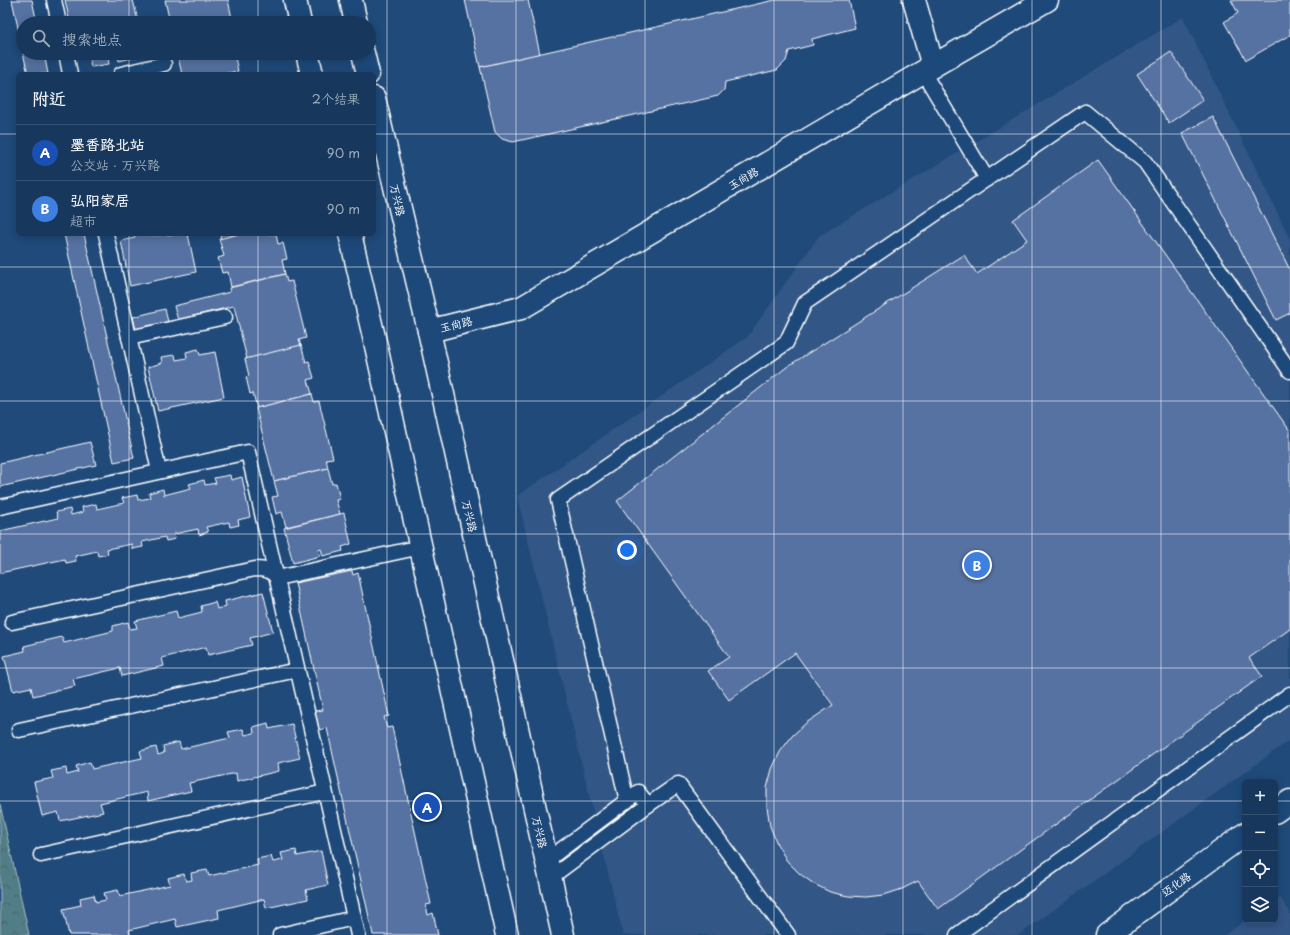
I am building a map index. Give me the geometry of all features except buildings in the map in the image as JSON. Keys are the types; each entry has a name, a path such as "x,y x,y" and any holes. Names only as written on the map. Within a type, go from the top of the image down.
{"main road":[{"path":"295,0 298,16"},
{"path":"351,0 354,16"},
{"path":"914,0 928,69"},
{"name":"玉尚路","path":"429,331 521,308 1047,0"},
{"path":"309,60 312,72"},
{"path":"365,60 368,72"},
{"name":"万兴路","path":"376,106 429,331 563,935"},
{"path":"350,236 507,935"},
{"path":"1278,810 1290,801"},
{"name":"迈化路","path":"1107,935 1242,836"}],"lane":[{"path":"54,0 57,16"},
{"path":"67,60 70,72"},
{"path":"130,72 164,64"},
{"path":"928,69 987,179"},
{"path":"628,801 558,500 786,344 805,303 1085,112 1145,162 1290,371"},
{"path":"106,236 159,471"},
{"path":"129,338 225,317"},
{"path":"0,506 248,452 358,935"},
{"path":"276,578 421,547"},
{"path":"12,622 255,569 268,571 274,574 276,578"},
{"path":"19,730 297,670"},
{"path":"957,935 1290,694"},
{"path":"548,870 678,784 788,935"},
{"path":"41,855 325,792"},
{"path":"548,870 638,792 648,805"},
{"path":"280,935 354,918"}],"shaded area":[{"path":"1183,17 1290,239 1290,740 1019,935 623,935 517,496 747,337 819,236"},
{"path":"1280,897 1290,912 1290,935 1224,935 1242,923 1278,923 1278,898"}],"green space":[{"path":"0,804 29,935 0,935"}],"place":[{"name":"弘阳家居","path":"977,565"},
{"name":"墨香路北站","path":"427,807"}]}
